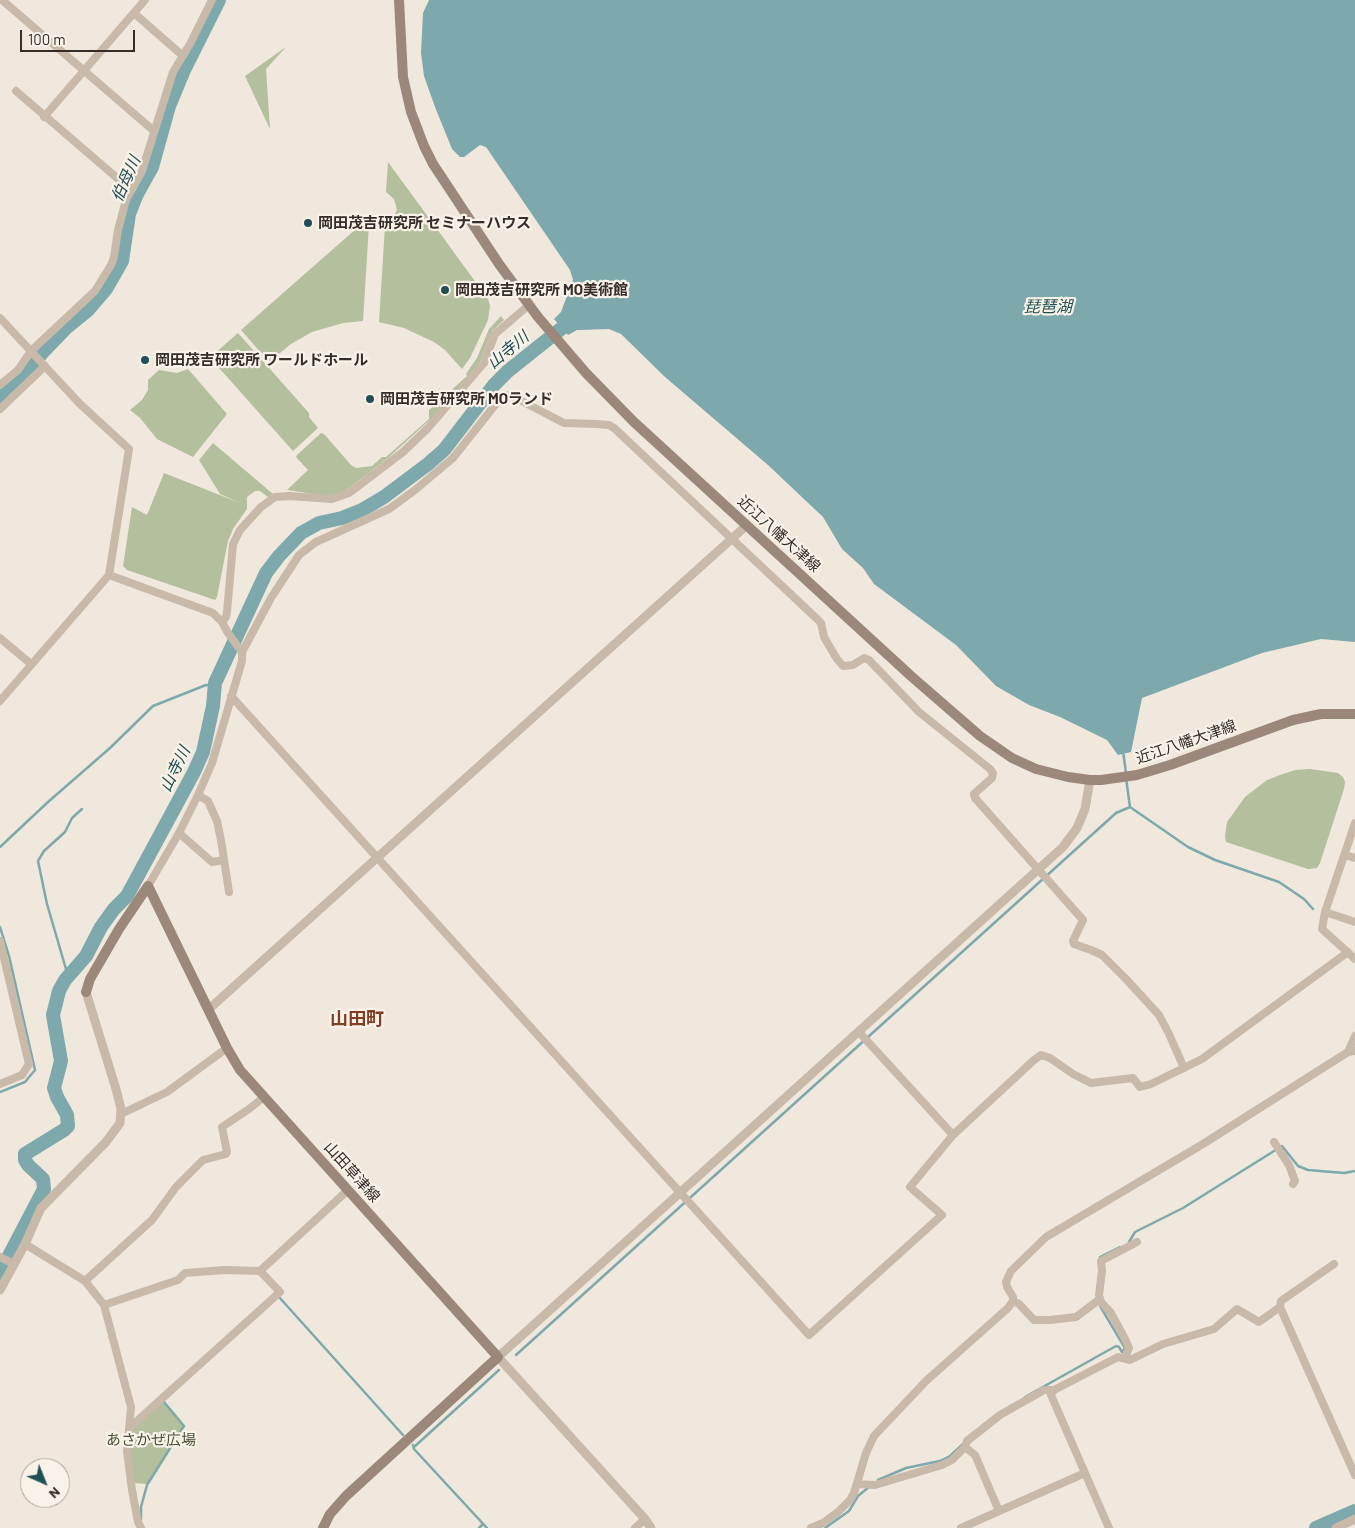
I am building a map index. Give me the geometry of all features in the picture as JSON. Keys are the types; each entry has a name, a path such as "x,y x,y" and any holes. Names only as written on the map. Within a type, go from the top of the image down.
{"main road":[{"name":"近江八幡大津線","path":"399,0 403,77 416,128 434,164 499,264 545,326 614,402 941,703 980,736 999,750 1030,766 1068,777 1090,780 1126,777 1170,765 1293,720 1321,714 1355,714"},
{"path":"86,992 90,979 119,929 148,886"},
{"name":"山田草津線","path":"148,886 227,1048 240,1070 498,1357"},
{"path":"323,1528 330,1514 346,1496 498,1357"}],"street":[{"path":"2,0 154,131"},
{"path":"44,117 145,0"},
{"path":"0,385 18,370 31,351 95,291 106,274 114,257 118,230 131,190 142,171 173,72 212,0"},
{"path":"134,13 183,56"},
{"path":"16,92 131,190"},
{"path":"222,622 226,618 227,612 233,544 240,530 261,507 275,498 289,496 332,499 349,493 403,452 428,428 484,364 496,334 529,305"},
{"path":"0,318 80,404 129,449 109,575 0,701"},
{"path":"0,409 45,366"},
{"path":"241,649 299,555 316,542 389,509 416,490 453,458 505,395 512,396 564,423 597,424 614,428 815,617 820,623 824,637 843,666 852,665 864,658 869,660 919,712 990,769 993,773 992,778 974,794 974,798 1083,920 1073,941 1074,944 1102,956 1126,978 1158,1015 1167,1029 1184,1068"},
{"path":"209,1009 746,525"},
{"path":"109,575 213,613 222,622 241,649 242,661 212,763 179,833 148,886"},
{"path":"0,638 31,664"},
{"path":"231,696 809,1335 942,1215 910,1186 953,1135 1041,1055 1050,1058 1072,1074 1091,1083 1133,1078 1140,1087 1150,1084 1202,1060 1348,952"},
{"path":"650,1528 645,1519 498,1357 685,1199 1044,875 1077,828 1087,804 1090,780"},
{"path":"198,795 208,801 217,821 229,892"},
{"path":"1355,823 1325,912 1322,929 1355,958"},
{"path":"179,833 212,862 224,860"},
{"path":"1345,854 1355,858"},
{"path":"1325,912 1355,922"},
{"path":"0,941 29,1064 22,1075 0,1084"},
{"path":"0,1290 42,1208 106,1142 120,1123 122,1114 106,1051 86,992"},
{"path":"811,1528 838,1512 850,1500 854,1494 866,1453 874,1436 926,1381 1008,1308 1013,1301 1006,1282 1011,1271 1046,1238 1352,1052 1355,1036"},
{"path":"864,1037 953,1135"},
{"path":"122,1114 166,1092 227,1048"},
{"path":"85,1281 152,1220 176,1187 203,1160 226,1154 222,1127 250,1109 264,1097"},
{"path":"1274,1142 1289,1165 1295,1181 1293,1184"},
{"path":"104,1305 178,1280 185,1272 260,1271 348,1190"},
{"path":"1125,1358 1129,1348 1111,1313 1100,1298 1101,1261 1136,1242"},
{"path":"25,1244 85,1281 104,1305 131,1407 127,1451 138,1522 142,1528"},
{"path":"0,1256 14,1264"},
{"path":"1334,1264 1281,1302 1280,1308 1355,1475"},
{"path":"130,1426 280,1292 260,1271"},
{"path":"1013,1301 1019,1304 1034,1320 1050,1320 1076,1317 1100,1298"},
{"path":"1109,1528 1050,1395 1054,1390 1118,1357 1130,1360 1163,1344 1214,1329 1238,1306 1259,1322 1280,1308"},
{"path":"857,1484 875,1485 942,1465 952,1460 966,1447 967,1441 1000,1415 1044,1390 1054,1390"},
{"path":"966,1447 975,1455 999,1511"},
{"path":"961,1528 1085,1473"},
{"path":"635,1528 645,1519"},
{"path":"1336,1528 1355,1519"}],"green space":[{"path":"286,47 266,69 270,129 245,76"},
{"path":"388,162 488,299 490,306 488,320 470,358 462,369 445,350 434,342 404,328 379,322 385,226 392,220 397,210 394,199 386,192"},
{"path":"365,221 369,225 363,321 343,323 312,332 291,344 269,362 241,330"},
{"path":"501,316 504,320 492,331 480,362 433,417 388,458 345,491 336,494 327,496 287,490 308,470 296,457 297,455 321,433 356,468 372,466 382,457 386,457 429,419 429,410 467,376 466,374 477,358 489,329"},
{"path":"238,333 309,413 309,417 318,428 293,451 212,360 214,354"},
{"path":"188,369 227,414 193,457 157,439 140,418 130,410 142,400 148,390 148,380 159,370 177,373"},
{"path":"213,443 273,494 268,497 260,491 255,491 247,497 247,509 233,529 228,541 215,600 127,570 123,566 132,507 147,515 164,473 240,503 220,494 199,460"},
{"path":"1310,769 1338,773 1345,782 1317,868 1308,869 1226,842 1227,822 1245,797 1267,780 1295,770"},
{"name":"あさかぜ広場","path":"162,1402 184,1426 147,1484 133,1483 130,1444 133,1429"}],"water":[{"name":"琵琶湖","path":"429,0 1355,0 1355,642 1321,639 1262,653 1142,698 1131,752 1118,755 1107,740 1060,717 1029,705 996,686 956,645 874,584 863,568 842,549 823,517 768,465 665,377 621,334 609,329 577,330 568,335 554,319 561,312 573,280 570,270 486,147 480,145 464,157 460,157 452,149 435,107 424,76 421,53 423,13"}],"waterway":[{"name":"伯母川","path":"0,396 24,375 67,327 88,310 106,289 122,261 129,214 137,194 152,167 169,106 184,70 219,0"},
{"name":"山寺川","path":"0,1273 44,1189 43,1179 28,1165 25,1160 25,1154 68,1126 67,1115 54,1088 61,1061 53,1015 59,991 65,980 86,956 101,927 114,909 127,896 194,772 203,752 213,706 215,683 266,573 301,533 319,523 342,518 362,510 384,497 428,464 444,450 494,385 508,371 562,328 573,312"},
{"path":"0,847 110,748 153,706 206,685 215,686"},
{"path":"1123,751 1126,773"},
{"path":"1126,778 1130,807"},
{"path":"1130,807 1188,847 1215,860 1279,882 1304,899 1313,909"},
{"path":"516,1355 1116,813 1130,807"},
{"path":"68,976 47,904 38,861 44,851 65,832 72,818 82,809"},
{"path":"0,927 9,956 35,1070 25,1082 0,1092"},
{"path":"1129,1242 1135,1232 1183,1208 1282,1146 1298,1166 1308,1170 1344,1173 1355,1171"},
{"path":"1100,1259 1100,1257 1120,1247"},
{"path":"279,1297 403,1435"},
{"path":"1025,1397 1116,1346 1122,1352 1125,1348 1100,1306"},
{"path":"414,1447 499,1370"},
{"path":"141,1519 141,1507 147,1485 184,1426 164,1402"},
{"path":"878,1480 906,1468 940,1461 950,1456 963,1444"},
{"path":"413,1445 414,1449 487,1528"},
{"path":"825,1528 849,1511 858,1496 869,1487"},
{"path":"1316,1528 1355,1511"},
{"path":"479,1528 483,1524"}],"place":[{"name":"岡田茂吉研究所 セミナーハウス","path":"308,223"},
{"name":"岡田茂吉研究所 MO美術館","path":"445,290"},
{"name":"岡田茂吉研究所 ワールドホール","path":"145,360"},
{"name":"岡田茂吉研究所 MOランド","path":"370,399"}],"district":[{"name":"山田町","path":"357,1019"}]}
